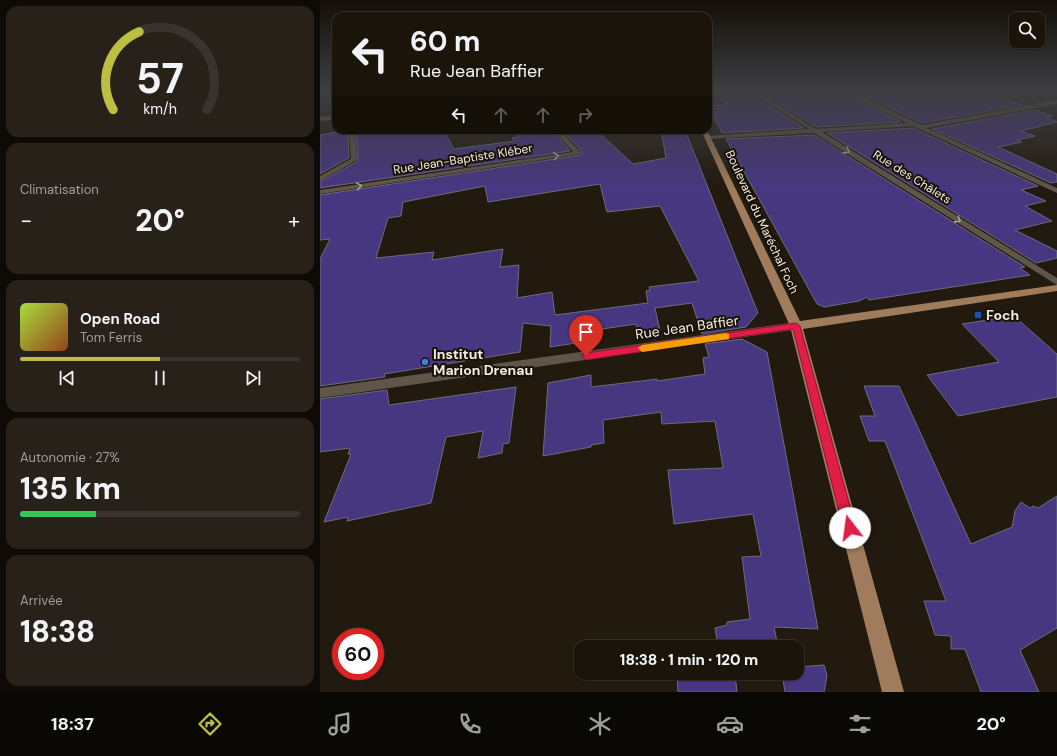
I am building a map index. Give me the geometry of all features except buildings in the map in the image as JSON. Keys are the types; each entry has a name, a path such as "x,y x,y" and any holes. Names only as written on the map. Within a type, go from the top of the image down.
{"main road":[{"name":"Boulevard du Maréchal Foch","path":"706,134 796,326 893,692"},
{"name":"Rue Jean Baffier","path":"796,326 1057,288"}],"street":[{"name":"Rue des Châlets","path":"802,123 1057,282"},
{"path":"922,128 947,123"},
{"path":"712,134 816,132 915,124 1057,191"},
{"path":"320,179 354,160 352,134"},
{"name":"Rue Jean-Baptiste Kléber","path":"320,192 578,153 561,134"},
{"name":"Rue Jean Baffier","path":"320,393 796,326"}],"slow traffic":[{"path":"642,348 726,337"}],"place":[{"name":"Foch","path":"978,315"},
{"name":"Institut Marion Drenau","path":"425,362"}],"route":[{"path":"586,356 796,326 850,528"}]}
